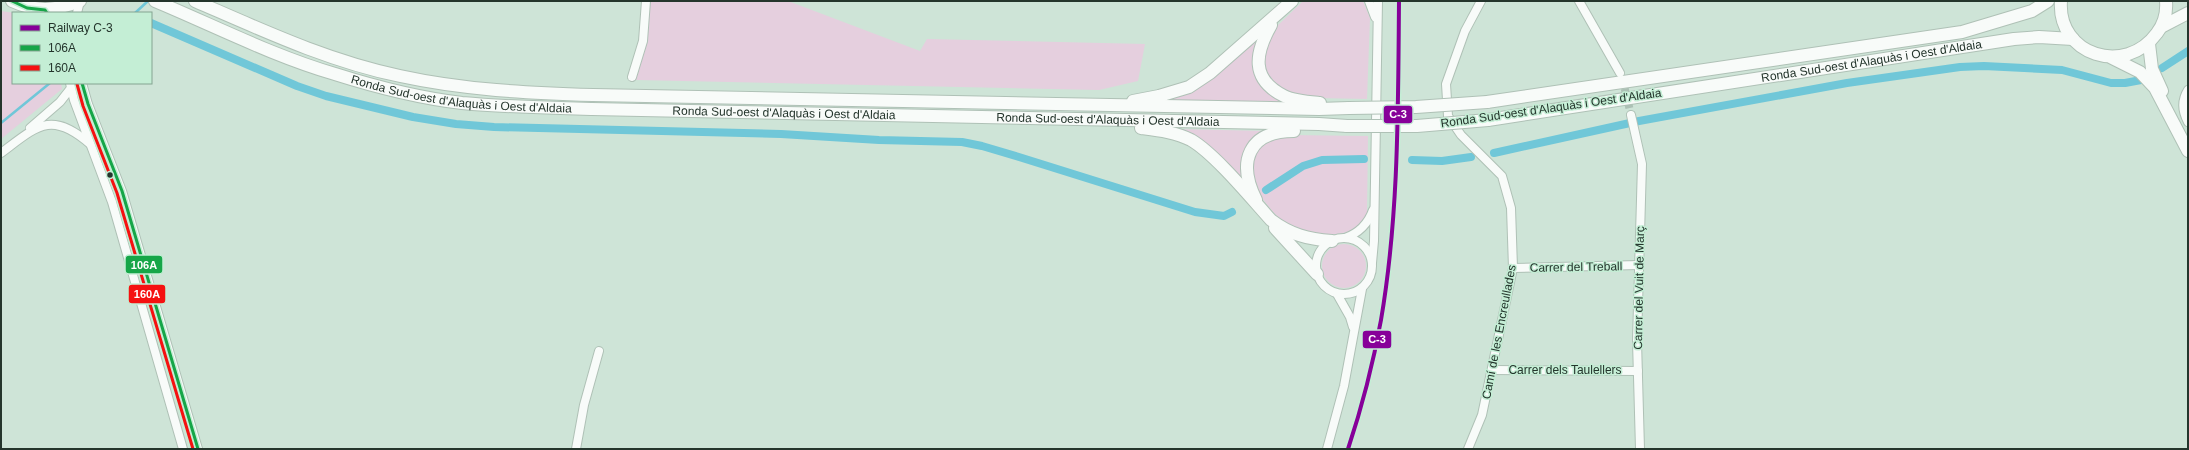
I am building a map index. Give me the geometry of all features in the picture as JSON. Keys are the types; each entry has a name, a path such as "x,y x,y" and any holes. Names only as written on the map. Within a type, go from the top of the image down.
{"main road":[{"path":"1,3 9,1"},
{"path":"12,1 27,8 46,12 63,8 80,1"},
{"name":"Ronda Sud-oest d'Alaquàs i Oest d'Aldaia","path":"195,1 283,40 340,60 400,76 462,87 520,92 586,95 1319,109 1416,107 1487,102 1962,32 2032,11 2048,1"},
{"path":"1121,106 1134,100 1159,96 1189,87 1210,73 1292,1"},
{"path":"2061,1 2060,9 2064,25 2073,39 2091,53 2112,58 2140,72 2155,88 2188,151"},
{"path":"2112,58 2133,54 2149,44 2162,26 2167,8 2166,1"},
{"name":"Ronda Sud-oest d'Alaquàs i Oest d'Aldaia","path":"158,2 278,53 334,74 396,91 460,102 518,107 577,109 1319,124 1347,126 1417,126 1488,120 2014,39 2039,37 2073,39"},
{"path":"2162,26 2188,13"},
{"path":"1276,16 1258,51 1260,70 1267,84 1285,96 1349,108"},
{"path":"2149,44 2152,69 2188,140"},
{"path":"1121,121 1139,128 1164,130 1191,140 1210,155 1262,210 1280,234 1317,274"},
{"path":"1262,210 1246,175 1248,159 1256,145 1269,135 1280,132 1331,130 1347,126"},
{"path":"1271,220 1292,234 1302,238 1332,241"}],"street":[{"path":"77,12 80,1"},
{"path":"632,77 643,41 646,1"},
{"path":"1369,1 1377,19"},
{"path":"1327,449 1344,386 1362,288 1370,277 1372,263 1375,203 1378,1"},
{"name":"Camí de les Encreullades","path":"1468,449 1482,415 1513,268 1511,208 1502,176 1461,135 1448,116 1446,84 1465,31 1481,1"},
{"path":"1579,1 1620,73"},
{"path":"82,84 88,104 122,191 198,449"},
{"path":"23,136 32,125 60,102 71,86"},
{"path":"71,86 90,145 112,202 184,449"},
{"path":"2188,90 2184,96 2182,109 2188,122"},
{"name":"Carrer del Vuit de Març","path":"1631,115 1642,164 1638,370 1640,449"},
{"path":"1,153 23,136 40,126 54,124 70,129 90,145"},
{"path":"1353,336 1350,317 1337,294 1324,286 1317,274 1316,266 1320,251 1332,241 1345,238 1359,231 1367,224 1375,203"},
{"path":"1345,238 1351,239 1363,246 1372,263"},
{"name":"Carrer del Treball","path":"1513,268 1639,265"},
{"path":"1337,294 1350,294 1362,288"},
{"path":"576,449 584,405 599,351"},
{"name":"Carrer dels Taulellers","path":"1492,370 1638,370"}],"shaded area":[{"path":"650,1 788,1 920,51 927,39 1145,44 1138,81 1099,90 636,80 646,40"},
{"path":"1303,1 1363,1 1370,18 1367,99 1317,98 1284,91 1267,77 1262,60 1273,30"},
{"path":"1,11 12,13 12,84 61,84 62,89 1,139"},
{"path":"1260,35 1254,55 1287,102 1170,100"},
{"path":"1176,129 1267,131 1261,135 1245,185"},
{"path":"1289,135 1368,136 1367,213 1359,226 1347,232 1326,236 1307,235 1286,223 1275,214 1266,203 1259,192 1254,179 1252,167 1255,156 1260,146 1266,142"},
{"path":"1344,244 1356,248 1362,254 1366,266 1362,278 1356,284 1344,288 1332,284 1326,278 1322,266 1326,254 1332,248"}],"waterway":[{"path":"136,12 148,1"},
{"path":"152,23 297,86 326,96 413,117 456,124 494,127 781,134 879,140 962,142 982,146 1019,157 1195,212 1224,216 1232,212"},
{"path":"2162,68 2188,51"},
{"path":"1494,153 1639,121 1847,83 1960,67 1984,66 2062,70 2111,83 2125,83 2141,80"},
{"path":"1,123 49,84"},
{"path":"1412,160 1442,161 1471,157"},
{"path":"1266,190 1303,166 1322,160 1364,159"}],"tunnel":[{"path":"1622,77 1631,115"}],"rail line":[{"name":"C-3","path":"1348,449 1371,369 1387,280 1396,161 1399,1"}],"transit line":[{"name":"106A","path":"12,1 27,8 45,10 46,12"},
{"name":"160A","path":"77,84 83,106 117,193 193,449"},
{"name":"106A","path":"82,84 88,104 122,191 198,449"}]}
